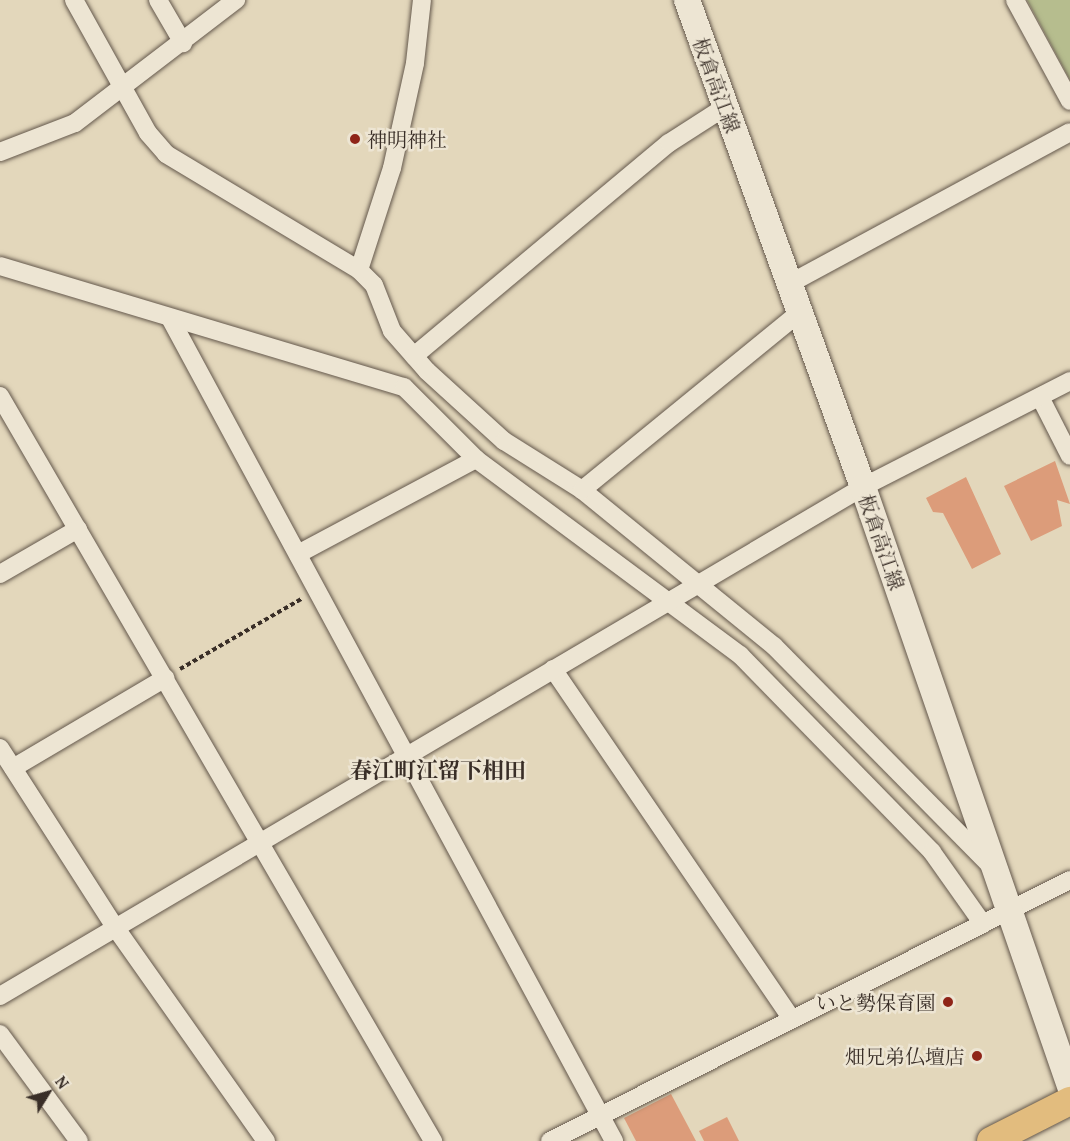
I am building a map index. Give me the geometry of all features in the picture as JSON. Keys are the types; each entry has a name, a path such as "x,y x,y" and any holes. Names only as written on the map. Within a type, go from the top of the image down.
{"main road":[{"name":"板倉高江線","path":"687,0 863,487 1070,1086"},
{"path":"991,1141 1070,1101"}],"street":[{"path":"74,0 124,91 166,154 359,270 374,285 392,331 414,356 504,441 582,490 700,582 774,646 993,868"},
{"path":"158,0 183,43"},
{"path":"0,152 75,123 124,91 236,0"},
{"path":"359,270 392,168 416,63 422,0"},
{"path":"1015,0 1070,101"},
{"path":"414,356 669,143 725,107"},
{"path":"789,284 1070,132"},
{"path":"0,266 404,387 476,459 671,599 741,655 932,852 983,924"},
{"path":"582,490 800,313"},
{"path":"170,318 614,1141"},
{"path":"0,996 863,487 1070,381"},
{"path":"0,396 433,1141"},
{"path":"1040,397 1070,456"},
{"path":"298,554 476,459"},
{"path":"0,574 78,529"},
{"path":"553,669 792,1019"},
{"path":"13,768 165,678"},
{"path":"0,747 115,927 266,1141"},
{"path":"550,1141 1070,880"},
{"path":"0,1034 79,1141"}],"path":[{"path":"165,678 317,589"}],"green space":[{"path":"1027,0 1070,0 1070,80"}],"building":[{"path":"1055,461 1070,504 1057,500 1062,526 1031,541 1004,486"},
{"path":"966,477 1001,554 972,569 943,513 933,512 926,498"},
{"path":"671,1094 696,1141 636,1141 624,1118"},
{"path":"727,1117 739,1141 704,1141 699,1131"}],"place":[{"name":"神明神社","path":"355,139"},
{"name":"いと勢保育園","path":"948,1002"},
{"name":"畑兄弟仏壇店","path":"977,1056"}],"district":[{"name":"春江町江留下相田","path":"438,771"}]}
